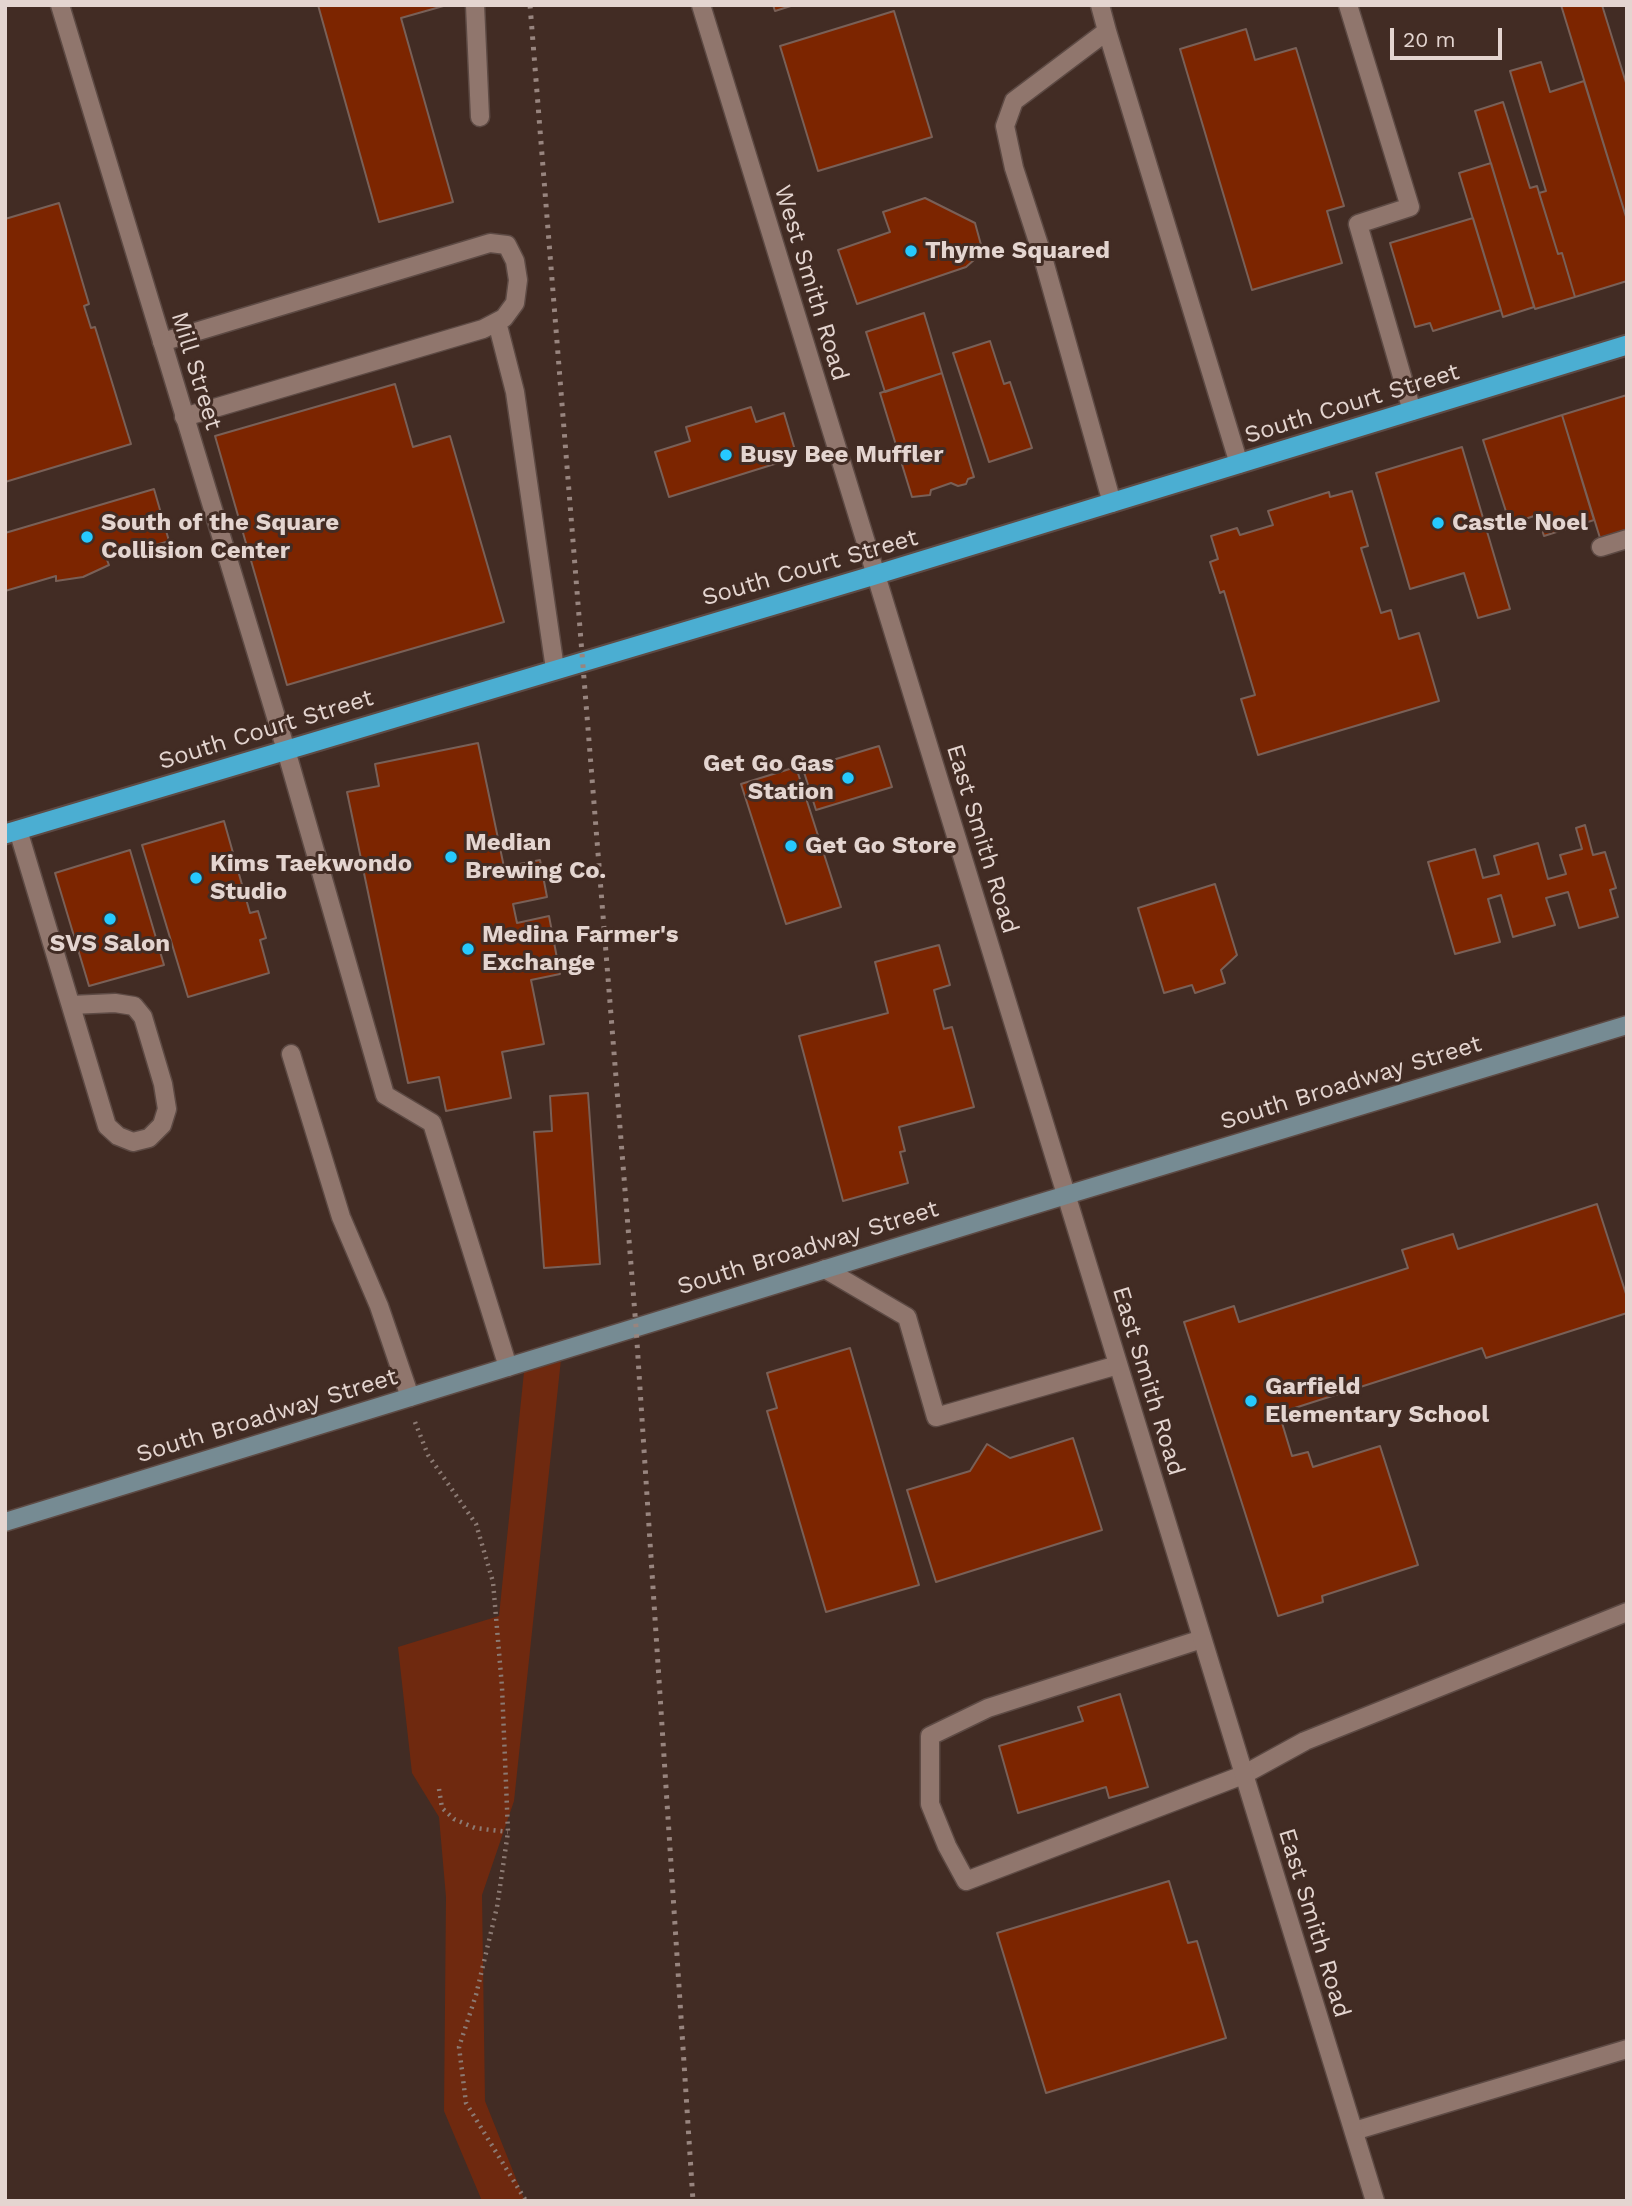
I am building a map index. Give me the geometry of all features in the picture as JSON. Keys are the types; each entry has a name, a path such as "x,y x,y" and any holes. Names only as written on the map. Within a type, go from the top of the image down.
{"highway":[{"name":"South Court Street","path":"12,832 875,575 1627,345"}],"main road":[{"name":"South Broadway Street","path":"5,1522 1627,1025"}],"street":[{"name":"Mill Street","path":"60,5 286,750 385,1095 432,1123 508,1367"},
{"path":"475,5 480,117"},
{"name":"West Smith Road","path":"701,5 875,575"},
{"path":"1100,5 1239,464"},
{"path":"1348,5 1410,207 1358,223 1412,411"},
{"path":"1107,31 1014,101 1005,126 1014,168 1042,254 1112,503"},
{"path":"162,342 490,243 507,245 515,261 518,279 515,303 503,318 483,329 184,416"},
{"path":"497,321 514,392 555,669"},
{"path":"1601,547 1627,539"},
{"name":"East Smith Road","path":"875,575 1375,2201"},
{"path":"12,832 71,1005 107,1126 118,1136 133,1142 149,1138 162,1125 167,1109 163,1084 143,1017 134,1006 115,1003 71,1005"},
{"path":"291,1054 341,1217 379,1306 410,1397"},
{"path":"825,1269 907,1317 936,1417 1118,1365"},
{"path":"1202,1639 988,1708 930,1735 930,1804 947,1846 966,1881 1243,1774 1305,1741 1627,1612"},
{"path":"1354,2132 1627,2049"}],"path":[{"path":"419,1430 428,1455 476,1524 493,1583 502,1687 508,1832 497,1907 477,1995 459,2048 467,2103 526,2201"},
{"path":"439,1789 442,1808 454,1819 475,1828 508,1832"}],"shaded area":[{"path":"562,1350 514,1801 482,1895 485,2101 525,2201 482,2201 444,2111 446,1897 439,1817 412,1773 398,1647 499,1616 525,1362"}],"building":[{"path":"318,5 447,5 401,18 453,202 379,222"},
{"path":"773,5 794,5 775,11"},
{"path":"1561,5 1602,5 1627,86 1627,220"},
{"path":"894,11 932,137 818,171 780,46"},
{"path":"1246,29 1255,60 1296,48 1344,206 1327,211 1342,263 1252,290 1180,49"},
{"path":"1541,62 1550,92 1584,81 1627,220 1627,281 1575,297 1562,253 1558,254 1539,193 1546,191 1510,71"},
{"path":"1503,102 1530,188 1537,186 1558,254 1562,253 1575,297 1535,309 1475,111"},
{"path":"1491,163 1534,307 1503,317 1459,173"},
{"name":"Thyme Squared","path":"925,198 975,223 983,252 966,267 857,304 838,250 890,232 883,212"},
{"path":"59,203 89,304 84,306 91,328 95,327 131,444 5,482 5,219"},
{"path":"1473,218 1501,310 1433,331 1430,323 1415,327 1390,243"},
{"path":"924,313 942,373 885,392 866,332"},
{"path":"990,341 1004,384 1010,382 1032,448 989,462 953,353"},
{"path":"942,373 974,477 968,479 966,484 958,486 951,483 931,490 930,495 912,497 880,393"},
{"path":"395,384 413,447 450,436 504,622 287,685 215,436"},
{"path":"1627,395 1627,530 1600,538 1562,415"},
{"name":"Busy Bee Muffler","path":"751,407 756,422 784,413 797,457 669,497 655,452 690,441 686,427"},
{"path":"1562,415 1594,520 1544,536 1537,515 1510,524 1483,440"},
{"name":"Castle Noel","path":"1462,447 1510,609 1478,618 1464,573 1410,589 1376,473"},
{"name":"South of the Square Collision Center","path":"154,489 169,541 107,560 109,565 83,577 56,581 56,576 5,591 5,533"},
{"path":"1352,491 1368,546 1361,548 1381,613 1391,610 1399,639 1419,633 1439,701 1258,755 1241,699 1255,695 1224,591 1220,593 1210,562 1218,559 1211,536 1237,528 1240,535 1273,525 1268,511 1329,492 1330,497"},
{"name":"Medina Farmer's Exchange","path":"478,743 504,867 540,860 547,897 513,904 517,923 549,916 560,974 531,980 544,1044 502,1052 511,1098 446,1111 439,1077 408,1083 347,792 379,786 375,764"},
{"name":"Get Go Gas Station","path":"879,746 892,787 816,810 803,769"},
{"name":"Get Go Store","path":"796,767 841,907 786,924 741,784"},
{"name":"Kims Taekwondo Studio","path":"224,821 250,913 258,911 266,938 260,940 269,973 188,997 142,845"},
{"path":"1585,825 1593,855 1605,852 1616,888 1610,890 1618,917 1579,928 1568,892 1546,898 1555,925 1513,937 1501,895 1488,899 1500,942 1455,954 1428,862 1475,849 1483,878 1499,874 1494,856 1538,843 1548,879 1566,874 1560,855 1582,849 1576,828"},
{"name":"SVS Salon","path":"130,850 164,965 89,986 55,873"},
{"path":"1215,884 1237,955 1221,970 1225,983 1195,993 1192,985 1164,993 1138,908"},
{"path":"939,945 950,985 934,990 944,1029 952,1027 974,1107 899,1127 905,1151 900,1152 908,1183 843,1201 799,1036 888,1013 875,962"},
{"path":"588,1093 600,1264 544,1268 534,1132 552,1131 550,1096"},
{"path":"1597,1204 1627,1297 1627,1313 1486,1358 1482,1348 1279,1413 1292,1456 1308,1452 1313,1467 1380,1446 1418,1565 1322,1596 1323,1602 1278,1616 1184,1322 1234,1306 1239,1322 1408,1268 1402,1250 1453,1234 1458,1249"},
{"path":"850,1348 919,1585 826,1612 767,1411 777,1408 767,1373"},
{"path":"1073,1438 1102,1530 936,1582 907,1490 970,1471 987,1444 1010,1458"},
{"path":"1120,1694 1148,1787 1109,1798 1106,1787 1018,1813 999,1746 1083,1721 1078,1707"},
{"path":"1169,1881 1188,1943 1197,1941 1226,2038 1046,2093 997,1933"}],"railway":[{"path":"530,5 636,1327 693,2201"}],"place":[{"name":"Thyme Squared","path":"911,251"},
{"name":"Busy Bee Muffler","path":"726,455"},
{"name":"Castle Noel","path":"1438,523"},
{"name":"South of the Square Collision Center","path":"87,537"},
{"name":"Get Go Gas Station","path":"848,778"},
{"name":"Get Go Store","path":"791,846"},
{"name":"Median Brewing Co.","path":"451,857"},
{"name":"Kims Taekwondo Studio","path":"196,878"},
{"name":"SVS Salon","path":"110,919"},
{"name":"Medina Farmer's Exchange","path":"468,949"},
{"name":"Garfield Elementary School","path":"1251,1401"}]}
